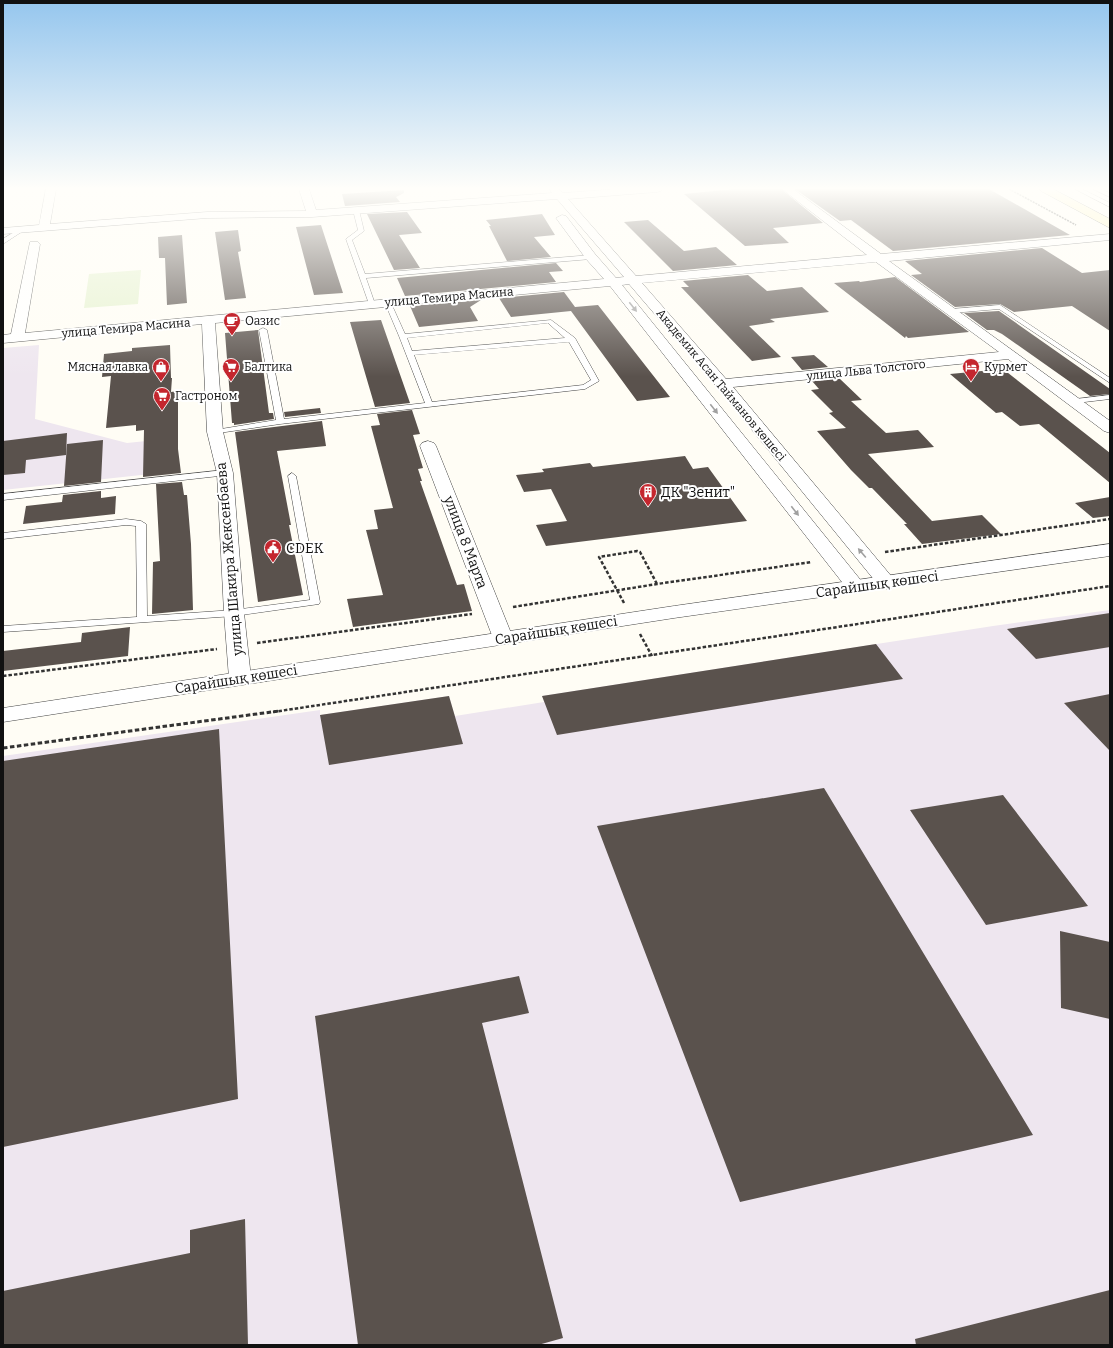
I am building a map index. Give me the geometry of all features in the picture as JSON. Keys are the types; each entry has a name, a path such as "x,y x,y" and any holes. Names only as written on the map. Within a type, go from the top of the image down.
{"street":[{"path":"17,338 33,252"},
{"name":"Академик Асан Тайманов көшесі","path":"588,252 856,587"},
{"name":"Академик Асан Тайманов көшесі","path":"606,252 633,281 722,384 887,583"},
{"path":"870,252 1011,356 1076,401 1110,428"},
{"name":"улица Темира Масина","path":"3,339 945,252"},
{"name":"улица Шакира Жексенбаева","path":"208,320 215,432 225,473 234,613 240,678"},
{"name":"улица Льва Толстого","path":"722,384 1011,356"},
{"name":"улица 8 Марта","path":"428,446 503,638"},
{"name":"Сарайшық көшесі","path":"3,715 674,612 887,583 1110,550"}],"lane":[{"path":"354,252 372,304"},
{"path":"362,276 591,257"},
{"path":"388,303 403,336 429,404"},
{"path":"952,311 1000,307 1110,381"},
{"path":"215,432 280,422 585,387 595,381 572,340 559,327 549,321 403,336"},
{"path":"263,330 280,422"},
{"path":"409,353 572,340"},
{"path":"1076,401 1110,397"},
{"path":"3,498 225,473"},
{"path":"3,630 234,613 316,602 292,476"},
{"path":"3,536 126,522 141,524 142,620"}],"path":[{"path":"863,555 1110,519"},
{"path":"599,557 637,551 640,552 657,584"},
{"path":"3,676 493,611 657,584 833,559"},
{"path":"3,748 250,715 1110,586"}],"shaded area":[{"path":"39,345 35,419 127,443 175,438 178,471 3,490 3,348"},
{"path":"1110,610 1110,1345 3,1345 3,756 320,710 320,715 449,696 455,716 544,702 542,696 993,626"}],"green space":[{"path":"141,270 138,304 84,308 89,274"}],"building":[{"path":"159,252 183,252 187,303 167,305 165,258 159,258"},
{"path":"218,252 238,252 246,298 225,300"},
{"path":"303,252 330,252 343,293 314,295"},
{"path":"385,252 410,252 420,268 394,270"},
{"path":"502,252 547,252 551,257 507,261"},
{"path":"654,252 722,252 737,265 673,271"},
{"path":"1001,252 1048,252 1082,273 1110,270 1110,331 1072,306 1014,312 1000,304 955,307 911,275 922,274 905,261"},
{"path":"556,263 563,271 549,272 556,282 405,296 397,278"},
{"path":"748,275 767,291 802,287 829,312 770,319 775,322 749,326 781,357 752,361 681,287 689,287 683,281"},
{"path":"895,277 969,332 908,338 906,336 905,338 834,283 860,282"},
{"path":"564,292 575,307 598,305 670,397 637,401 571,311 511,317 499,298"},
{"path":"481,300 470,307 478,321 419,327 410,306"},
{"path":"999,311 1110,389 1110,394 1090,396 1002,334 994,330 987,330 964,313"},
{"path":"381,320 410,403 375,407 350,322"},
{"path":"258,330 269,413 273,413 274,419 234,425 234,423 232,423 225,333"},
{"path":"170,345 172,378 171,392 178,391 178,449 181,473 143,477 144,430 136,431 136,425 106,428 111,376 102,377 104,354 132,351 132,348"},
{"path":"814,355 828,367 802,370 791,357"},
{"path":"1003,369 1110,453 1110,483 1039,424 1020,426 1002,412 996,413 950,374"},
{"path":"839,378 862,400 851,401 886,433 918,430 934,447 868,454 932,521 982,515 1001,534 922,544 904,524 907,524 872,488 869,488 851,470 817,431 846,428 829,413 833,412 811,390 819,389 812,381"},
{"path":"320,408 321,413 285,417 284,412"},
{"path":"412,410 420,434 413,435 423,468 418,469 422,481 420,481 457,585 464,584 472,611 353,627 347,599 383,595 366,530 378,529 374,510 393,508 371,426 380,425 377,414"},
{"path":"322,421 326,446 277,451 291,525 289,525 303,595 258,602 235,432"},
{"path":"67,433 66,455 26,460 25,473 3,475 3,441"},
{"path":"103,440 101,482 64,486 67,444"},
{"name":"ДК \"Зенит\"","path":"685,456 693,469 708,467 747,521 546,546 536,525 567,521 551,489 524,492 516,475 544,472 542,469 590,463 593,467"},
{"path":"182,482 184,495 187,495 191,544 193,610 152,614 153,562 160,561 156,484"},
{"path":"101,491 101,498 116,496 115,514 23,524 26,506 62,502 63,495"},
{"path":"1110,497 1110,516 1093,518 1075,503"},
{"path":"1110,613 1110,647 1036,659 1007,629"},
{"path":"130,627 128,656 3,671 3,651 81,642 82,633"},
{"path":"876,644 903,679 557,735 542,696"},
{"path":"1110,694 1110,751 1064,703"},
{"path":"449,696 463,744 329,765 320,715"},
{"path":"219,729 238,1099 3,1147 3,761"},
{"path":"824,788 1033,1135 740,1202 597,826"},
{"path":"1003,795 1088,906 986,925 910,810"},
{"path":"1060,931 1110,942 1110,1019 1061,1008"},
{"path":"519,976 529,1013 482,1023 563,1338 538,1345 358,1345 315,1016"},
{"path":"245,1219 248,1345 3,1345 3,1291 190,1253 190,1230"},
{"path":"1110,1290 1110,1345 916,1345 915,1339"}],"place":[{"name":"Оазис","path":"232,336"},
{"name":"Мясная лавка","path":"161,382"},
{"name":"Балтика","path":"231,382"},
{"name":"Курмет","path":"971,382"},
{"name":"Гастроном","path":"162,411"},
{"name":"ДК \"Зенит\"","path":"648,507"},
{"name":"CDEK","path":"273,563"}]}
